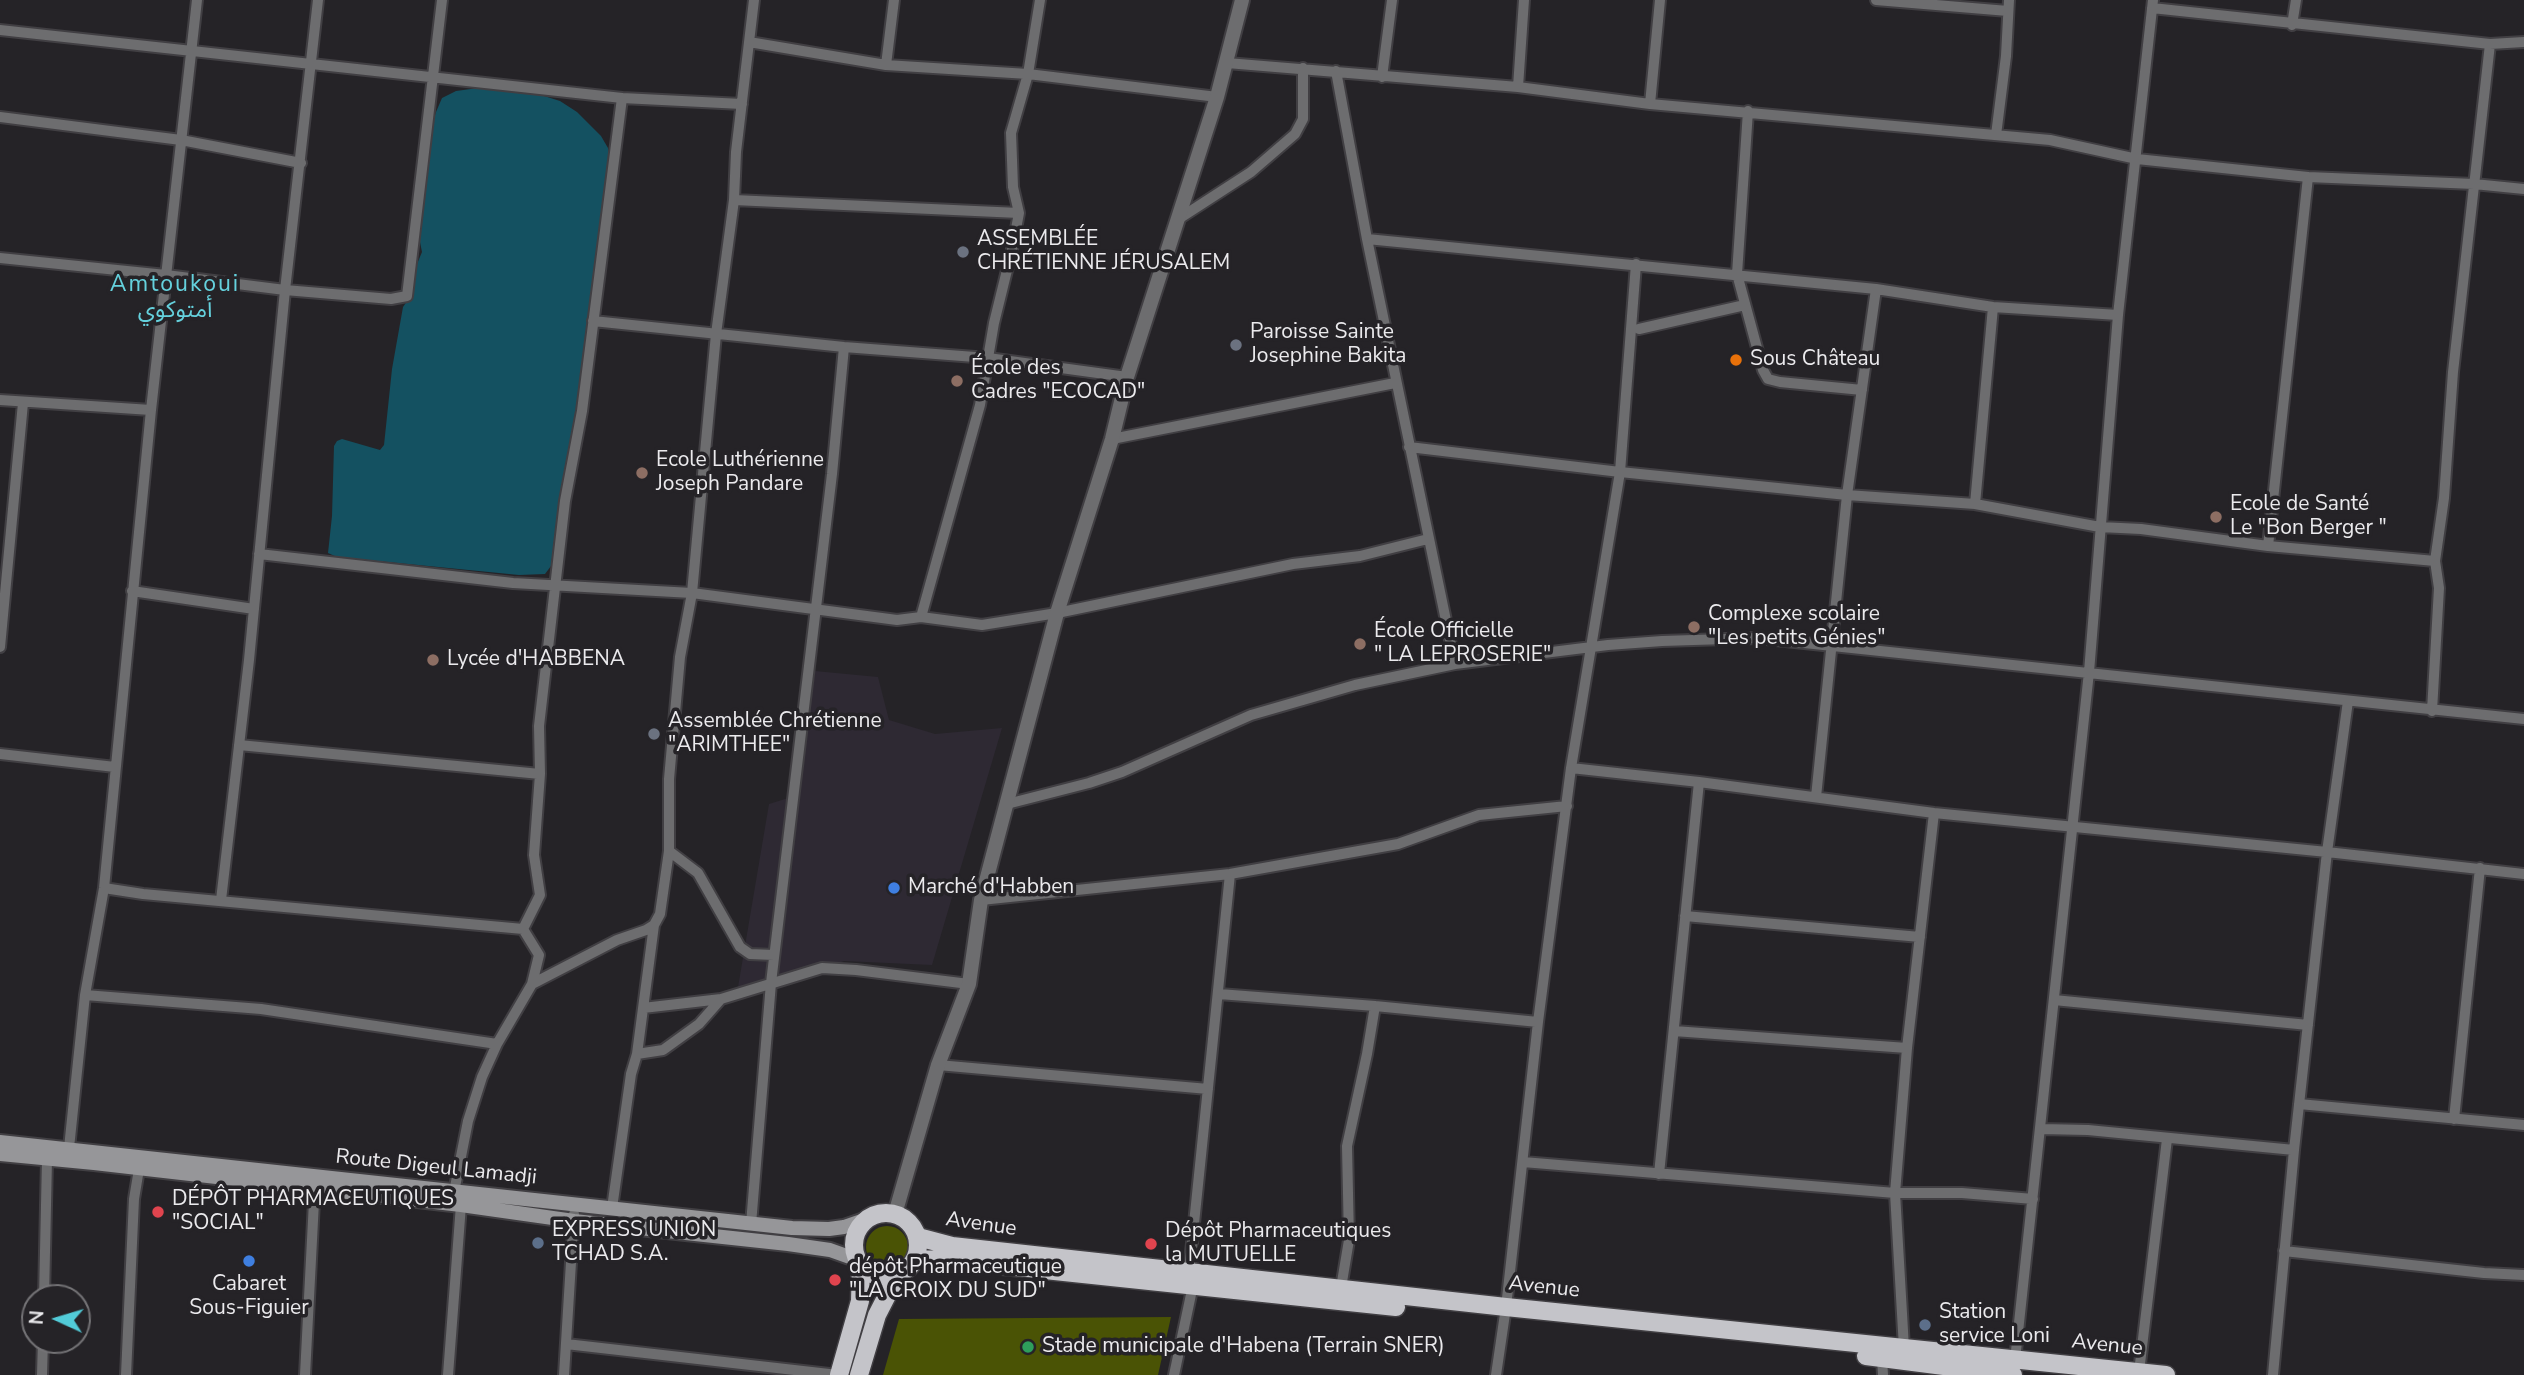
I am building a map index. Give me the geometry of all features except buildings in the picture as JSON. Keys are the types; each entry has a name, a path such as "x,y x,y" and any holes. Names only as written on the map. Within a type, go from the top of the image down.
{"highway":[{"path":"838,1375 860,1301 856,1233 867,1219 886,1213 895,1214 913,1227 918,1237 918,1248 911,1266 897,1276 877,1315 859,1375"},
{"name":"Avenue","path":"918,1237 952,1246 1191,1278 1341,1288 1506,1312 1904,1348 2014,1367 2166,1375"},
{"path":"915,1259 950,1259 1191,1278 1506,1312 1883,1366 2014,1367"},
{"path":"859,1263 878,1276 897,1276"}],"main road":[{"name":"Route Digeul Lamadji","path":"0,1142 69,1148 316,1183 457,1199 575,1205 751,1224 829,1228 844,1227 867,1219"},
{"path":"0,1154 139,1169 316,1183"},
{"path":"457,1199 574,1221 809,1246 845,1254 859,1263"}],"street":[{"path":"69,1148 85,995 104,888 132,591 197,0"},
{"path":"221,900 318,0"},
{"path":"0,258 285,290 391,299 407,296 442,0"},
{"path":"612,1208 637,1054 654,925 660,914 668,851 672,739 680,657 692,593 716,334 734,200 754,0"},
{"path":"886,65 894,0"},
{"path":"921,617 980,405 1019,213 1013,187 1011,133 1028,74 1040,0"},
{"path":"895,1214 938,1065 969,984 982,901 1057,613 1112,439 1127,377 1217,97 1242,0"},
{"path":"1382,77 1392,0"},
{"path":"1518,87 1524,0"},
{"path":"1650,104 1660,0 1654,0"},
{"path":"1876,0 2009,5 1996,135"},
{"path":"2292,25 2296,0"},
{"path":"2014,1367 2089,672 2118,314 2152,4 2292,25 2490,44 2524,42"},
{"path":"0,30 622,98 742,104"},
{"path":"749,42 886,65 1028,74 1217,97"},
{"path":"2432,710 2439,588 2435,561 2444,498 2453,372 2490,44"},
{"path":"1227,63 1518,87 1650,104 2068,142 2137,159 2308,177 2474,184 2524,189"},
{"path":"1180,218 1251,172 1295,134 1303,120 1303,68"},
{"path":"1336,71 1395,383 1455,664"},
{"path":"523,929 540,895 534,855 540,774 539,726 565,501 582,411 622,98"},
{"path":"1748,111 1737,274 1768,379 1862,390"},
{"path":"0,117 180,139 301,163"},
{"path":"2268,546 2308,177"},
{"path":"734,200 1019,213"},
{"path":"1367,239 1876,289 1993,307 2118,314"},
{"path":"1496,1375 1506,1312 1538,1022 1572,768 1620,472 1636,264"},
{"path":"1816,797 1876,289"},
{"path":"1850,495 1876,289"},
{"path":"1640,329 1745,305"},
{"path":"1975,504 1993,307"},
{"path":"593,321 844,347 988,358 1127,377"},
{"path":"751,1224 771,983 844,347"},
{"path":"1112,439 1395,383"},
{"path":"0,400 151,410"},
{"path":"0,647 23,403"},
{"path":"1409,447 1620,472 1850,495 1975,504 2100,527 2141,529 2268,546 2435,561"},
{"path":"0,507 14,509"},
{"path":"259,554 513,583 692,593 897,620 921,617 982,625 1057,613 1293,564 1360,556 1428,539"},
{"path":"132,591 254,609"},
{"path":"1007,804 1122,772 1251,715 1355,685 1455,664 1661,641 1757,638 2524,719"},
{"path":"2273,1375 2294,1150 2327,852 2348,701"},
{"path":"239,745 540,774"},
{"path":"0,754 115,767"},
{"path":"1572,768 1934,813 2073,825 2524,874"},
{"path":"1659,1174 1699,782"},
{"path":"982,901 1230,874 1398,844 1479,815 1567,806"},
{"path":"1904,1348 1895,1193 1907,1048 1934,813"},
{"path":"668,851 698,873 740,947 750,954 774,955"},
{"path":"2454,1119 2480,868"},
{"path":"1174,1375 1191,1278 1230,874"},
{"path":"104,888 143,894 523,929"},
{"path":"1685,916 1920,937"},
{"path":"532,984 617,940 654,925"},
{"path":"448,1375 457,1199 468,1121 497,1044 532,984 539,955 523,929"},
{"path":"643,1008 722,999 822,968 969,984"},
{"path":"1219,994 1538,1022"},
{"path":"85,995 261,1009 497,1044"},
{"path":"637,1054 663,1050 699,1024 722,999"},
{"path":"2054,1000 2308,1025"},
{"path":"1341,1288 1349,1240 1347,1146 1375,1006"},
{"path":"1674,1031 1907,1048"},
{"path":"938,1065 1208,1089"},
{"path":"2299,1104 2524,1125"},
{"path":"2041,1129 2088,1130 2294,1150"},
{"path":"2139,1372 2167,1139"},
{"path":"44,1284 47,1159"},
{"path":"1523,1162 1895,1193 1962,1193 2033,1199"},
{"path":"126,1375 134,1199 139,1169"},
{"path":"305,1375 316,1183"},
{"path":"564,1375 575,1205"},
{"path":"2284,1251 2524,1275"},
{"path":"566,1344 838,1375"},
{"path":"42,1375 43,1354"}],"shaded area":[{"path":"815,671 878,677 889,720 935,734 1002,728 932,965 844,961 736,999 769,804 798,795"}],"green space":[{"path":"887,1226 902,1232 908,1247 902,1262 887,1268 872,1262 866,1247 872,1232"},
{"name":"Stade municipale d'Habena (Terrain SNER)","path":"1171,1317 1158,1375 883,1375 899,1319"}],"water":[{"path":"478,88 525,90 560,101 577,112 601,136 608,148 611,162 582,388 557,517 551,566 545,574 519,575 337,557 328,553 334,446 342,439 380,450 384,445 392,369 403,307 412,294 422,252 419,237 424,203 427,141 436,112 442,98 456,91"}],"place":[{"name":"ASSEMBLÉE CHRÉTIENNE JÉRUSALEM","path":"963,252"},
{"name":"Paroisse Sainte Josephine Bakita","path":"1236,345"},
{"name":"Sous Château","path":"1736,360"},
{"name":"École des Cadres \"ECOCAD\"","path":"957,381"},
{"name":"Ecole Luthérienne Joseph Pandare","path":"642,473"},
{"name":"Ecole de Santé Le \"Bon Berger \"","path":"2216,517"},
{"name":"Complexe scolaire \"Les petits Génies\"","path":"1694,627"},
{"name":"École Officielle \" LA LEPROSERIE\"","path":"1360,644"},
{"name":"Lycée d'HABBENA","path":"433,660"},
{"name":"Assemblée Chrétienne \"ARIMTHEE\"","path":"654,734"},
{"name":"Marché d'Habben","path":"894,888"},
{"name":"DÉPÔT PHARMACEUTIQUES \"SOCIAL\"","path":"158,1212"},
{"name":"EXPRESS UNION TCHAD S.A.","path":"538,1243"},
{"name":"Dépôt Pharmaceutiques la MUTUELLE","path":"1151,1244"},
{"name":"Cabaret Sous-Figuier","path":"249,1261"},
{"name":"dépôt Pharmaceutique \"LA CROIX DU SUD\"","path":"835,1280"},
{"name":"Station service Loni","path":"1925,1325"},
{"name":"Stade municipale d'Habena (Terrain SNER)","path":"1028,1347"}],"district":[{"name":"Amtoukoui أمتوكوي","path":"175,298"}]}
